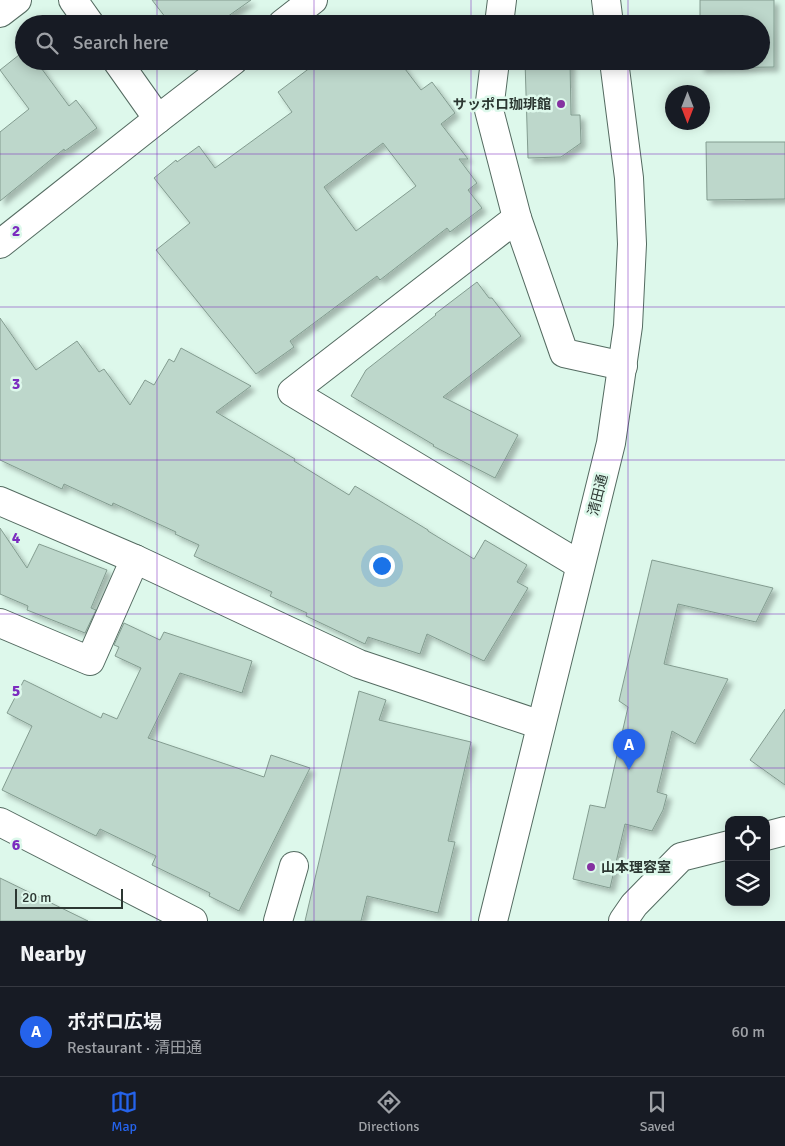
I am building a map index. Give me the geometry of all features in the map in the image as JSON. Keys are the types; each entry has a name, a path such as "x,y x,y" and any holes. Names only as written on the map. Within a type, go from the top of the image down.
{"street":[{"path":"0,13 17,0"},
{"path":"73,0 84,15"},
{"path":"294,15 313,0"},
{"path":"500,15 502,0"},
{"path":"606,0 608,15"},
{"path":"123,70 158,119"},
{"path":"0,244 221,70"},
{"path":"494,70 489,110 517,218 564,353 623,366"},
{"name":"清田通","path":"493,921 611,442 623,366 628,326 632,244 629,178 615,70"},
{"path":"517,218 292,392 580,565"},
{"path":"0,501 135,559 359,664 541,725"},
{"path":"0,623 90,661 135,559"},
{"path":"0,822 193,921"},
{"path":"770,835 785,831"},
{"path":"623,921 634,905 681,857 725,846"},
{"path":"278,921 294,866"}],"building":[{"path":"152,0 251,0 230,15 164,15"},
{"path":"700,0 774,0 774,67 770,67 770,15 700,15"},
{"path":"15,58 15,70 43,70 69,106 76,100 97,128 65,151 64,149 0,201 0,132 29,109 0,70"},
{"path":"307,70 406,70 421,90 432,82 455,113 441,124 468,159 459,159 477,183 468,190 482,208 450,232 447,228 380,280 377,276 290,341 294,347 256,374 156,250 190,223 154,178 176,160 177,162 199,146 215,168 292,112 278,92","holes":["383,143 416,186 356,231 324,187"]},
{"path":"525,70 570,70 571,115 580,115 581,143 561,157 528,158"},
{"path":"706,142 785,142 785,199 707,200"},
{"path":"477,282 489,298 492,298 521,336 443,397 518,435 495,478 433,446 351,396 366,370"},
{"path":"0,318 36,370 77,341 99,372 104,369 130,405 145,380 154,385 169,359 174,362 181,348 251,386 216,412 295,459 294,461 349,495 355,486 474,559 485,540 527,565 517,582 528,588 484,661 427,634 420,654 368,637 365,644 306,616 307,613 270,596 272,592 194,556 199,545 175,534 176,532 113,503 112,506 64,484 62,489 0,460"},
{"path":"0,528 27,568 39,544 107,570 91,608 96,610 85,633 27,610 28,606 0,594"},
{"path":"652,560 773,588 756,622 678,604 664,664 728,679 695,744 672,731 657,792 667,795 663,810 652,831 625,824 610,888 573,879 590,805 605,808 628,707 619,701"},
{"path":"124,623 160,640 164,632 252,661 242,693 180,673 148,738 264,777 271,755 310,768 239,911 209,896 210,893 152,865 156,856 100,829 96,836 2,790 32,726 7,713 24,680 101,718 103,713 117,719 141,668 115,656 119,647 114,645"},
{"path":"359,691 386,700 379,720 471,742 448,841 455,842 438,913 367,896 361,921 305,921"},
{"path":"785,709 785,785 750,760"},
{"path":"0,878 88,921 0,921"}],"place":[{"name":"サッポロ珈琲館","path":"561,104"},
{"name":"ポポロ広場","path":"629,770"},
{"name":"山本理容室","path":"591,867"}]}
